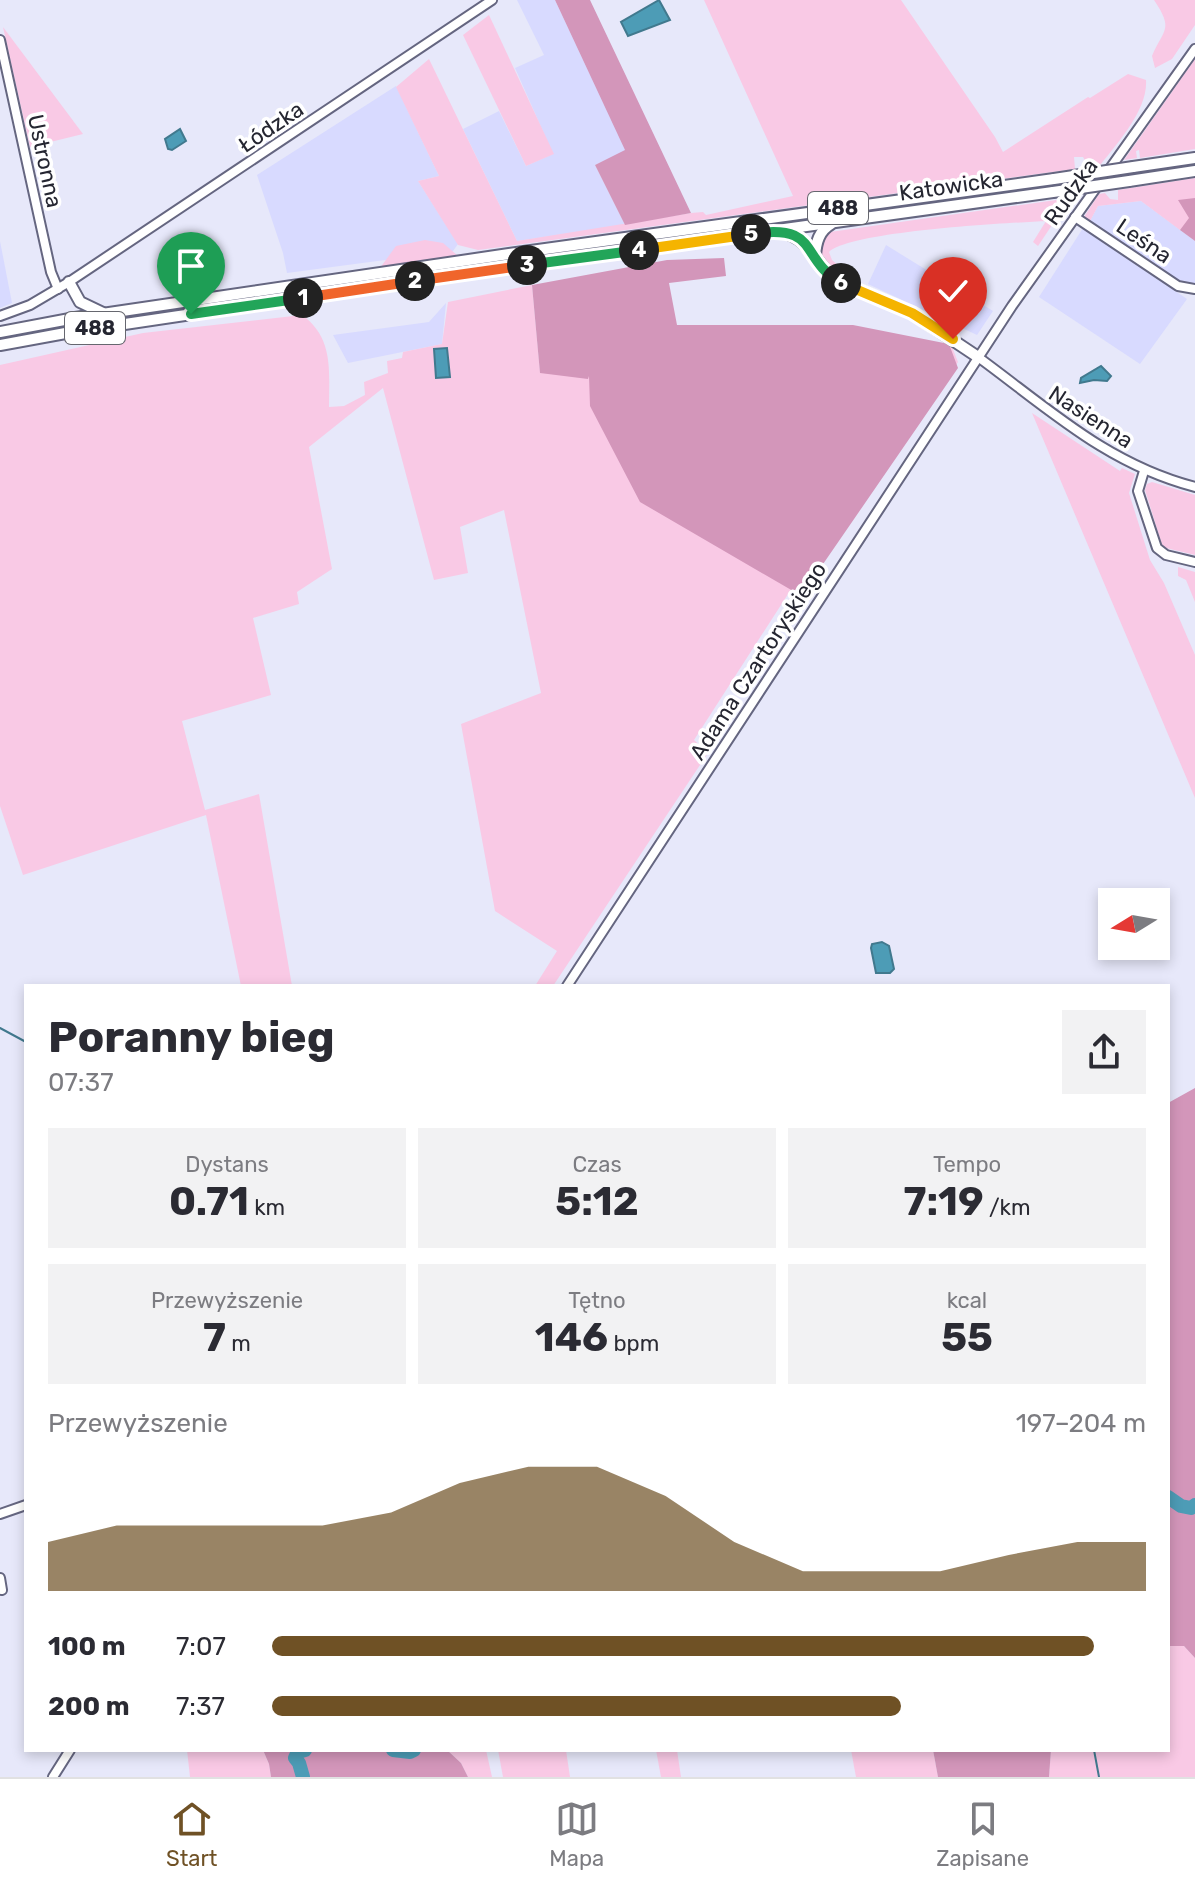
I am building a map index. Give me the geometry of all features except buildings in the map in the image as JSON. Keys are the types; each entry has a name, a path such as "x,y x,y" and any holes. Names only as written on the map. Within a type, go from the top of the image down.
{"main road":[{"name":"Katowicka","path":"0,332 105,314 1054,179 1195,156"},
{"name":"Katowicka","path":"0,345 71,332 1195,171"},
{"path":"815,256 820,234 835,221"},
{"path":"775,230 799,237 826,273 835,280 912,313 978,357"},
{"path":"69,282 80,302 105,314"}],"street":[{"name":"Łódzka","path":"0,316 30,305 69,282 492,0"},
{"name":"Ustronna","path":"0,40 51,272 58,289"},
{"name":"Rudzka","path":"978,357 1195,49"},
{"name":"Leśna","path":"1075,217 1178,286 1195,289"},
{"name":"Nasienna","path":"978,357 1037,404 1094,443 1144,471 1195,487"},
{"name":"Adama Czartoryskiego","path":"568,984 978,357"},
{"path":"1144,471 1138,491 1157,548 1166,555 1195,562"},
{"path":"0,1514 24,1506"},
{"path":"0,1578 2,1590"},
{"path":"53,1777 69,1752"}],"shaded area":[{"path":"517,0 555,0 626,151 595,165 625,225 517,241 463,129 499,111 526,166 553,154 515,68 544,55"},
{"path":"555,0 590,0 691,213 625,225 595,165 625,150"},
{"path":"659,0 670,20 628,36 621,22"},
{"path":"704,0 901,0 1003,152 1128,74 1146,80 1145,91 1131,124 1101,164 1088,166 1083,157 1074,157 1075,169 478,250 458,245 418,181 439,176 396,87 429,59 517,241 691,213 703,212 706,215 793,196"},
{"path":"1154,0 1195,0 1195,25 1172,59 1155,68 1152,56 1165,24"},
{"path":"489,15 554,154 526,166 463,35"},
{"path":"3,27 83,134 30,147"},
{"path":"1195,59 1195,149 1140,158 1139,150 1136,151 1137,158 1124,160"},
{"path":"396,86 439,176 418,181 458,244 453,251 287,273 257,175"},
{"path":"180,129 186,141 172,150 168,149 165,139"},
{"path":"1195,178 1195,217 1180,230 1141,201 1098,206 1090,221 1084,217 1099,194 1105,193 1110,199 1118,200 1118,190"},
{"path":"1077,197 1056,219 1038,246 1033,242 1046,221 897,233 843,245 829,252 841,268 837,276 819,250 825,235 830,232"},
{"path":"1195,198 1195,241 1180,230 1189,218 1178,200"},
{"path":"1141,201 1195,241 1195,285 1181,283 1090,221 1098,206"},
{"path":"1083,228 1187,299 1140,364 1039,297"},
{"path":"425,240 443,243 458,256 380,268 396,246"},
{"path":"0,241 12,303 0,308"},
{"path":"886,245 993,311 977,335 868,284"},
{"path":"724,258 726,276 669,283 677,325 853,325 949,344 958,368 810,583 793,591 640,502 590,406 589,376 588,379 540,373 532,285 667,260"},
{"path":"532,285 540,372 591,326 866,330 952,347 958,362 809,580 790,591 694,740 708,753 554,984 536,984 557,951 495,911 461,724 541,693 504,510 460,527 468,573 434,580 383,388 309,447 332,569 297,592 299,604 253,618 271,695 182,721 205,810 259,794 292,984 241,984 206,815 23,875 0,806 0,365 143,333 302,315 320,334 325,345 329,368 329,407 344,406 365,395 364,382 388,373 387,361 402,358 403,352 442,344 448,302"},
{"path":"446,303 442,344 348,363 333,335 429,322"},
{"path":"447,348 450,377 436,378 434,349"},
{"path":"1101,366 1111,376 1107,381 1080,383 1081,378"},
{"path":"1032,413 1120,471 1122,468 1135,474 1129,493 1150,560 1164,583 1195,655 1195,798"},
{"path":"1152,482 1195,495 1195,555 1162,545 1145,490 1147,484"},
{"path":"1178,567 1195,572 1195,602 1186,580 1178,576"},
{"path":"882,942 889,946 894,969 890,973 876,973 871,948 872,944"},
{"path":"1195,1088 1195,1658 1184,1646 1170,1646 1170,1102"},
{"path":"1170,1646 1184,1646 1195,1658 1195,1777 1049,1777 1051,1752 1170,1752"},
{"path":"187,1752 264,1752 271,1777 190,1777"},
{"path":"264,1752 449,1752 461,1763 468,1777 271,1777"},
{"path":"449,1752 486,1752 492,1777 468,1777 461,1763"},
{"path":"498,1752 566,1752 570,1777 503,1777"},
{"path":"656,1752 677,1752 681,1777 661,1777"},
{"path":"851,1752 933,1752 938,1777 856,1777"},
{"path":"933,1752 1051,1752 1049,1777 938,1777"}],"waterway":[{"path":"0,1028 24,1041"},
{"path":"1170,1498 1181,1506 1191,1508 1195,1505"},
{"path":"298,1752 295,1758 303,1777"},
{"path":"1094,1752 1099,1777"}],"route":[{"path":"191,314 775,230 799,237 826,273 835,280 912,313 953,339"}]}
